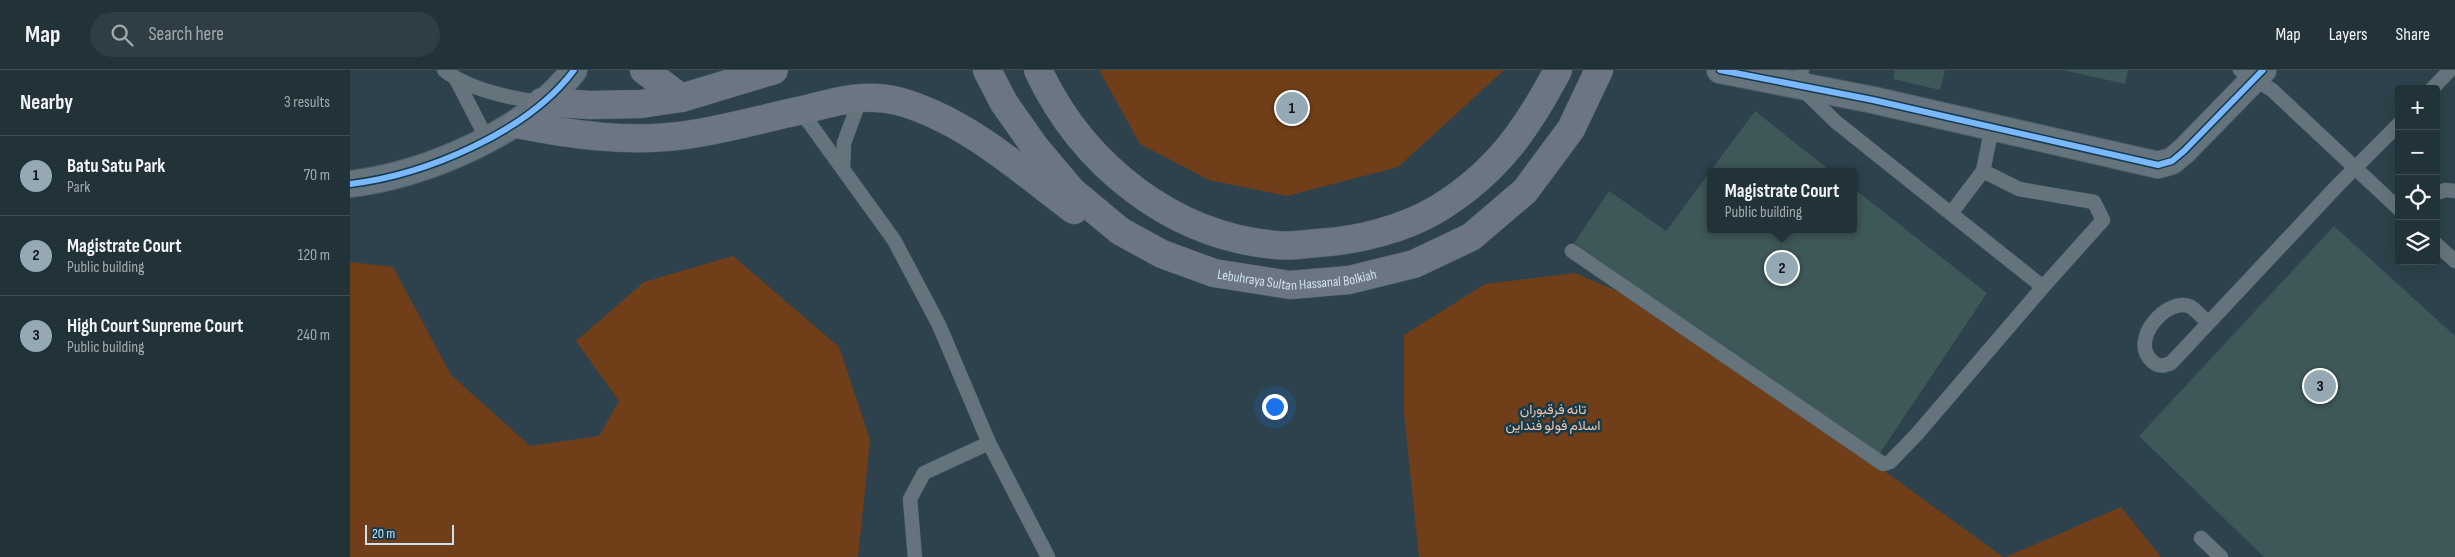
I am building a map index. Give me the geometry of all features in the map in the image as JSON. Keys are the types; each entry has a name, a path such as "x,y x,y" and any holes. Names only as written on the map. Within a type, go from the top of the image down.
{"highway":[{"path":"644,70 681,98"},
{"path":"542,102 590,105 641,104 681,98 774,70"},
{"name":"Lebuhraya Sultan Hassanal Bolkiah","path":"986,70 1004,103 1072,191 1120,231 1162,254 1214,273 1290,285 1349,280 1414,264 1471,237 1525,191 1571,129 1600,70"},
{"name":"Lebuhraya Sultan Hassanal Bolkiah","path":"1038,70 1066,121 1117,178 1171,214 1223,235 1276,246 1339,242 1383,233 1429,213 1472,185 1510,148 1534,114 1558,70"},
{"path":"1056,70 1066,121"},
{"path":"517,124 578,135 636,139 687,135 800,110 829,101 862,97 898,101 943,119 1002,152 1081,215 1120,231"}],"street":[{"path":"350,184 376,181 432,164 517,124 574,70"},
{"path":"1730,71 1800,77 1992,127 2158,165 2172,161 2184,151 2253,73"}],"lane":[{"path":"444,70 456,79 518,100 542,102"},
{"path":"2437,85 2452,72"},
{"path":"2253,73 2395,205"},
{"path":"1800,77 1836,122 1952,212 2043,287"},
{"path":"456,79 487,139"},
{"path":"843,169 844,143 862,97"},
{"path":"800,110 894,240 939,325 989,442 1048,557"},
{"path":"1952,212 1983,171 1992,127"},
{"path":"2208,323 2191,307 2178,304 2165,311 2146,332 2143,345 2147,356 2155,364 2164,366 2171,363 2395,128"},
{"path":"1572,251 1882,464 1890,462 1917,434 2103,220 2094,202 2018,189 1983,171"},
{"path":"2440,192 2455,191"},
{"path":"2440,248 2455,261"},
{"path":"915,557 910,499 924,473 989,442"},
{"path":"2201,538 2221,557"}],"green space":[{"path":"1099,70 1504,70 1398,167 1287,196 1209,180 1140,144"},
{"path":"733,256 839,347 870,440 858,557 350,557 350,262 393,267 451,375 530,446 599,436 619,401 576,341 644,282"},
{"name":"تانه فرقبوران اسلام فولو فنداين","path":"1575,273 1638,300 1756,378 2003,557 1419,557 1404,413 1404,335 1485,284"},
{"path":"2121,507 2161,557 2006,557"}],"building":[{"path":"1895,70 1945,70 1940,90 1893,79"},
{"path":"2063,70 2128,70 2125,84"},
{"path":"1755,111 1827,168 1713,168"},
{"path":"1707,176 1707,233 1857,233 1857,191 1987,293 1878,456 1574,243 1609,191 1666,231"},
{"path":"2334,226 2455,336 2455,557 2264,557 2139,436"}],"cycle path":[{"path":"350,184 410,171 473,147 503,131 530,113 554,92 574,70"},
{"path":"1720,70 1873,100 2158,165 2172,161 2184,151 2263,70"}],"place":[{"name":"Batu Satu Park","path":"1292,108"},
{"name":"Magistrate Court","path":"1782,268"},
{"name":"High Court Supreme Court","path":"2320,386"}]}
